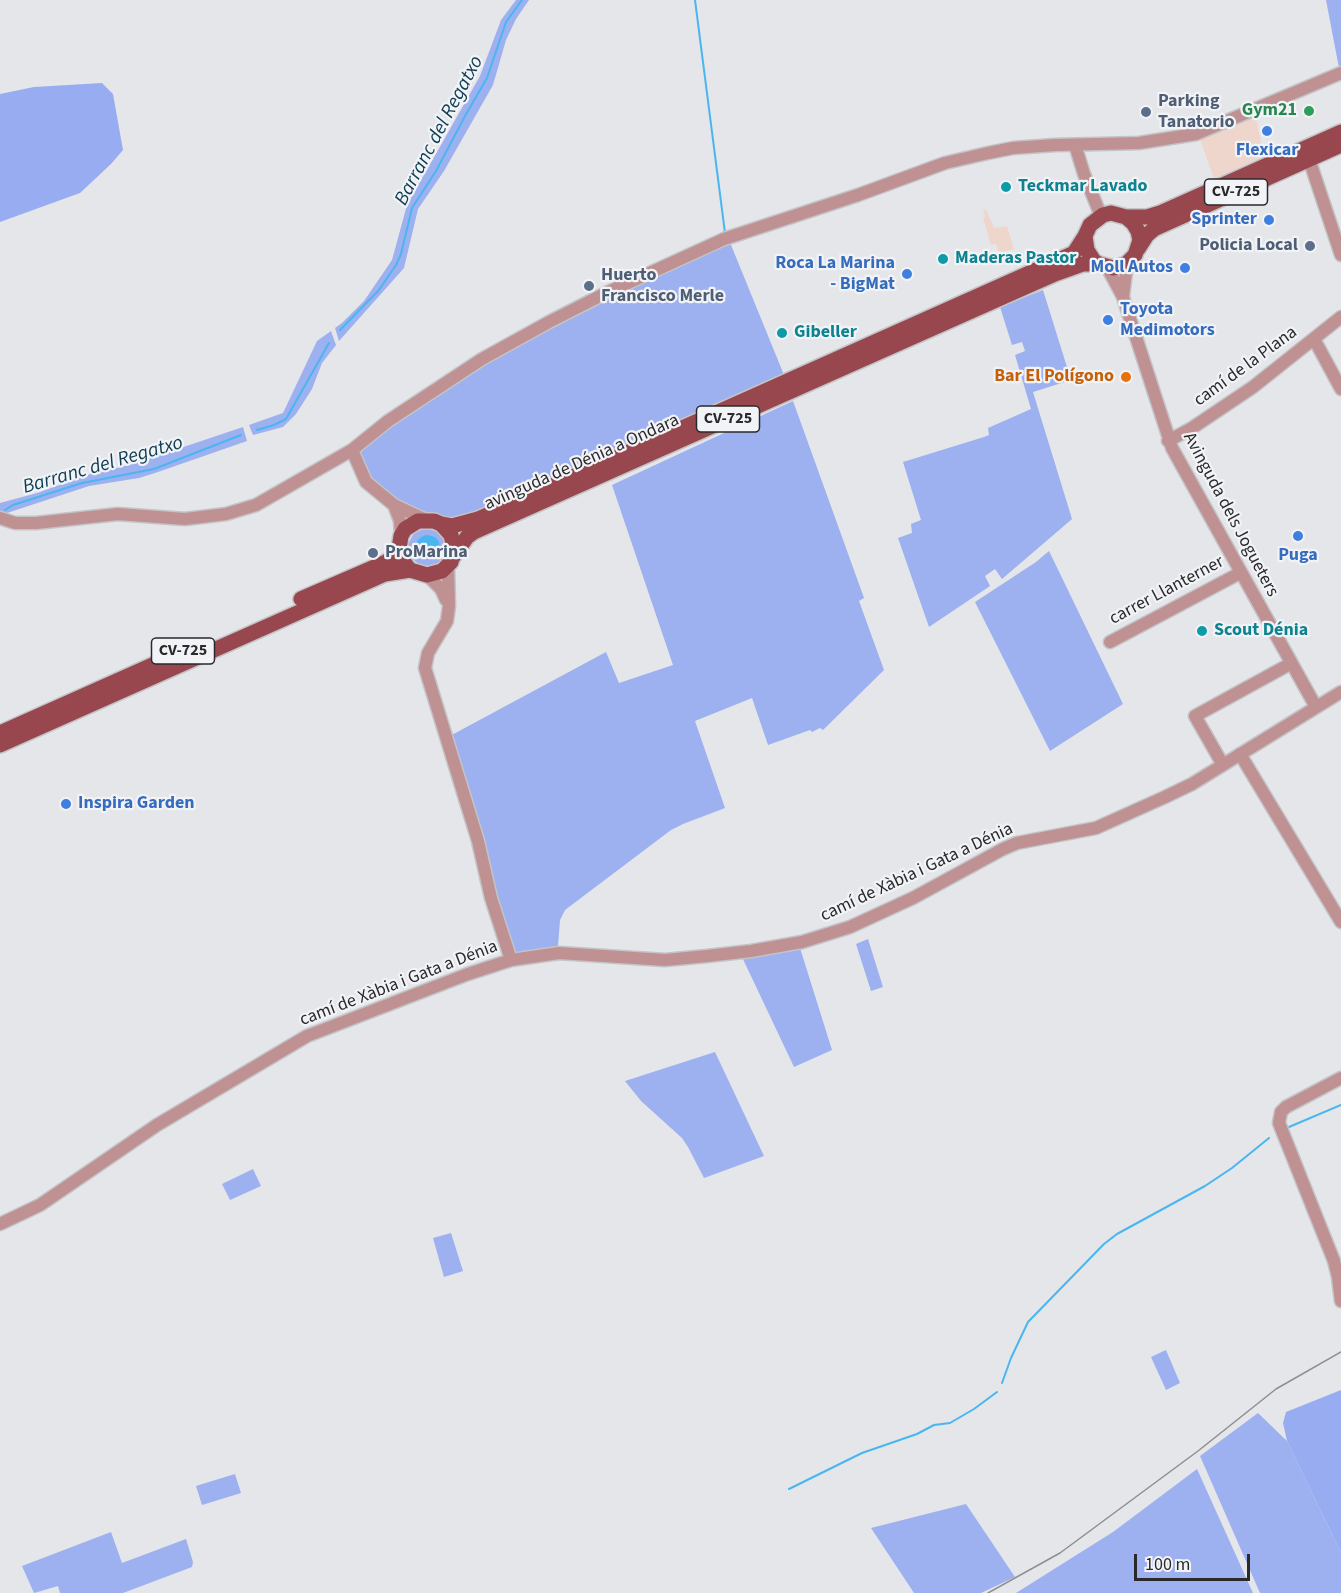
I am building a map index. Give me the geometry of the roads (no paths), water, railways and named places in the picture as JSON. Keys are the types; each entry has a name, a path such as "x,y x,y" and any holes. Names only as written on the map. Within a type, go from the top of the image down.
{"main road":[{"name":"CV-725","path":"1085,236 1090,225 1101,216 1111,213 1126,217 1147,218 1341,132"},
{"name":"CV-725","path":"1103,266 1119,267 1135,255 1147,235 1154,229 1341,145"},
{"path":"1126,217 1138,231 1140,240 1135,255"},
{"path":"1085,236 1090,256 1103,266"},
{"name":"avinguda de Dénia a Ondara","path":"433,522 452,526 478,519 1074,253 1085,236"},
{"name":"avinguda de Dénia a Ondara","path":"450,561 467,537 483,528 1076,265 1103,266"},
{"name":"CV-725","path":"0,733 384,563 391,559 411,525 433,522"},
{"path":"433,522 451,535 454,549 450,561"},
{"path":"400,542 404,565 410,570"},
{"name":"CV-725","path":"0,745 381,576 410,570 427,575 435,574 450,561"}],"street":[{"path":"0,518 15,523 36,523 118,514 185,519 226,514 256,505 352,450 388,421 488,355 596,298 724,239 879,188 945,163 1013,148 1139,143 1196,134 1341,73"},
{"path":"1075,145 1101,216"},
{"path":"1308,159 1341,255"},
{"name":"Avinguda dels Jogueters","path":"1123,297 1126,272 1135,255"},
{"name":"Avinguda dels Jogueters","path":"1103,266 1123,297 1168,441 1290,664 1316,707"},
{"name":"camí de la Plana","path":"1168,441 1192,429 1253,387 1341,317"},
{"path":"1314,339 1341,389"},
{"path":"352,450 366,482 394,505 433,522"},
{"path":"394,505 400,521 400,542"},
{"path":"450,561 447,621 428,653 425,668 478,841 490,898 511,960"},
{"name":"carrer Llanterner","path":"1110,642 1240,573"},
{"path":"427,575 441,589 449,606"},
{"path":"1223,765 1196,716 1290,664"},
{"name":"camí de Xàbia i Gata a Dénia","path":"0,1224 35,1208 158,1125 307,1036 468,974 511,960 559,953 664,960 751,951 802,942 850,927 1017,843 1096,828 1174,793 1341,692"},
{"path":"1240,754 1341,922"},
{"path":"1341,1078 1286,1107 1281,1112 1279,1123 1334,1261 1341,1302"}],"waterway":[{"name":"Barranc del Regatxo","path":"340,330 379,290 396,265 401,254 412,208 436,171 487,78 506,22 522,0"},
{"path":"695,0 725,233"},
{"name":"Barranc del Regatxo","path":"257,430 286,419 329,343"},
{"name":"Barranc del Regatxo","path":"5,510 13,505 82,483 154,469 241,435"},
{"path":"1289,1127 1341,1105"},
{"path":"1002,1383 1028,1322 1104,1244 1117,1234 1205,1186 1269,1138"},
{"path":"789,1489 862,1453 917,1434 934,1425 950,1423 997,1392"}],"tram line":[{"path":"988,1593 1060,1553 1198,1451 1276,1389 1341,1352"}],"place":[{"name":"Gym21","path":"1309,111"},
{"name":"Parking Tanatorio","path":"1146,112"},
{"name":"Flexicar","path":"1267,131"},
{"name":"Teckmar Lavado","path":"1006,187"},
{"name":"Sprinter","path":"1269,220"},
{"name":"Policia Local","path":"1310,246"},
{"name":"Maderas Pastor","path":"943,259"},
{"name":"Moll Autos","path":"1185,268"},
{"name":"Roca La Marina - BigMat","path":"907,274"},
{"name":"Huerto Francisco Merle","path":"589,286"},
{"name":"Toyota Medimotors","path":"1108,320"},
{"name":"Gibeller","path":"782,333"},
{"name":"Bar El Polígono","path":"1126,377"},
{"name":"Puga","path":"1298,536"},
{"name":"ProMarina","path":"373,553"},
{"name":"Scout Dénia","path":"1202,631"},
{"name":"Inspira Garden","path":"66,804"}]}
